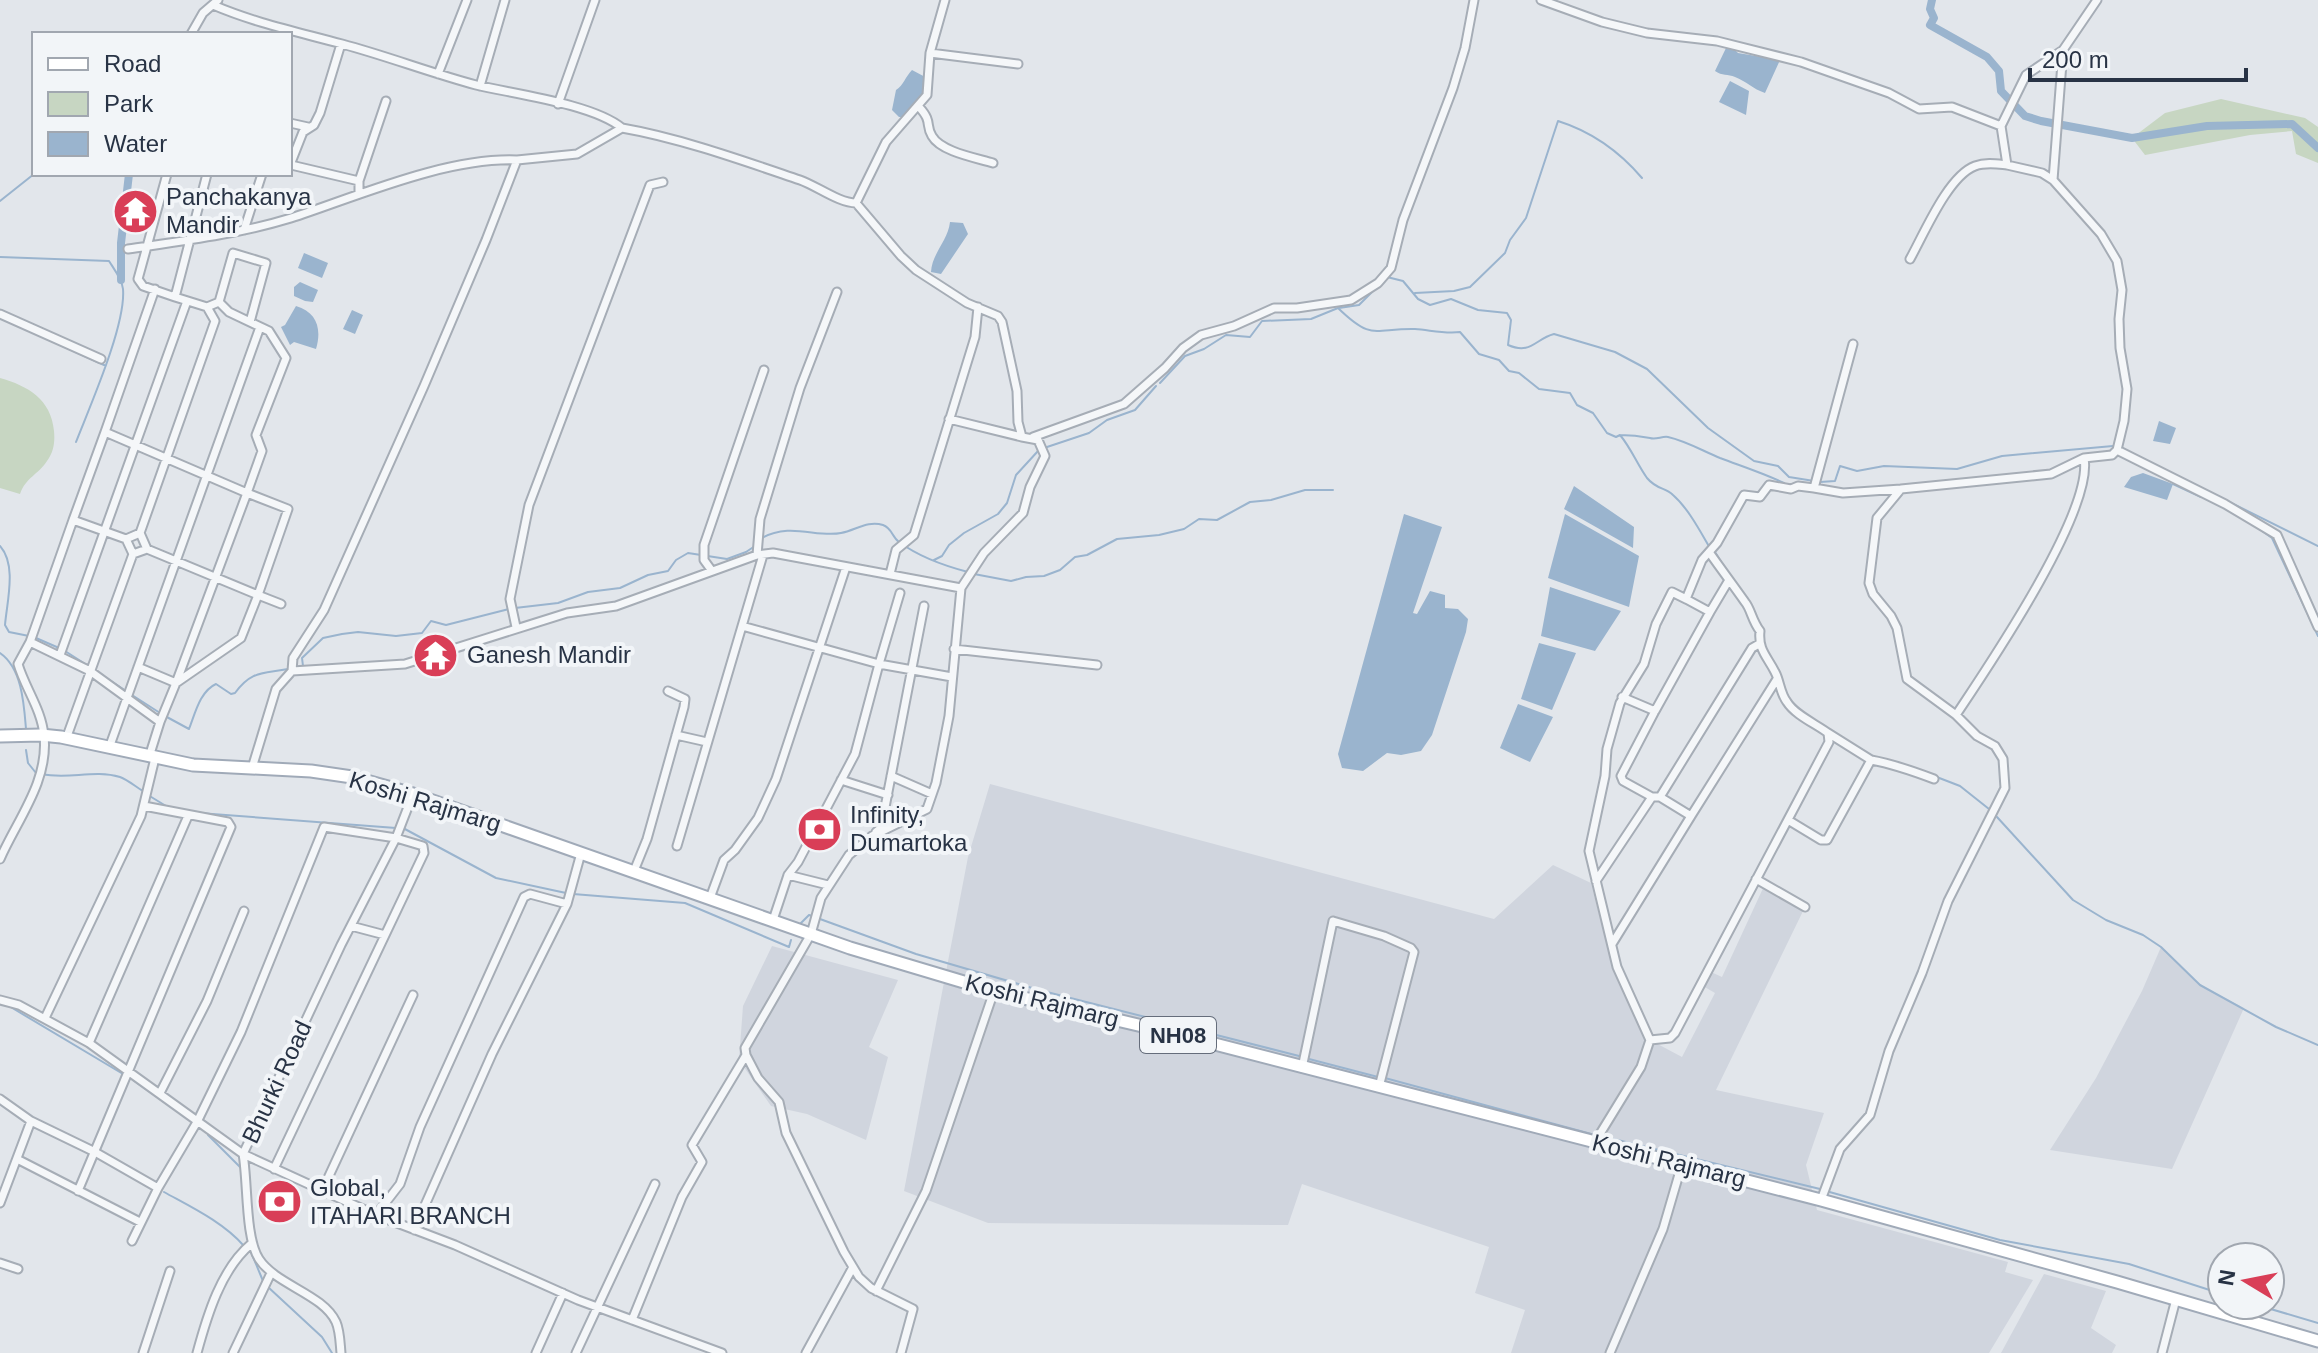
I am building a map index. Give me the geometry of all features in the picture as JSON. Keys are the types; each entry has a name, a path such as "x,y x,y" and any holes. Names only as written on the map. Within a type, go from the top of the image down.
{"main road":[{"name":"Koshi Rajmarg","path":"0,736 43,735 193,765 352,777 413,794 811,934 994,991 1822,1198 2318,1341"}],"street":[{"path":"438,74 467,0"},
{"path":"480,86 505,0"},
{"path":"558,104 595,0"},
{"path":"856,203 886,142 919,107 928,91 930,53 945,0"},
{"path":"949,419 1032,437 1124,404 1201,335 1234,326 1274,308 1351,300 1378,283 1391,268 1403,220 1453,88 1474,0"},
{"path":"1541,0 1632,30 1717,41 1801,62 1889,93 1919,109 1952,107 2001,126"},
{"path":"2007,165 2001,126 2026,75 2063,50 2097,0"},
{"path":"192,32 203,13 216,3 291,32"},
{"path":"292,32 480,86 579,109 622,128 658,135 752,165 824,189 843,201 856,203 916,270 967,303 998,316 1002,322 1017,391 1022,437"},
{"path":"292,160 303,132 314,125 320,113 341,44"},
{"path":"2053,180 2063,50"},
{"path":"930,53 1018,64"},
{"path":"359,194 359,181 386,101"},
{"path":"919,107 929,118 930,132 939,143 962,155 993,163"},
{"path":"292,123 308,127"},
{"path":"128,249 244,230 288,219 359,194 469,162 577,154 622,128"},
{"path":"252,768 276,689 292,668 296,652 324,610 412,413 517,160"},
{"path":"292,165 359,181"},
{"path":"1686,599 1702,560 1717,543 1744,495 1760,497 1769,485 1791,489 1815,483 1843,493 2051,474 2084,458 2112,455 2117,450 2127,389 2120,348 2120,271 2101,234 2053,180 2042,173 2007,165 1974,166 1957,179 1910,259"},
{"path":"166,176 138,279 143,286 207,307 219,302"},
{"path":"175,297 206,176"},
{"path":"244,230 261,176"},
{"path":"516,627 512,609 515,572 529,505 650,185 663,182"},
{"path":"219,302 233,253 266,263 250,322"},
{"path":"0,859 37,783 42,763 43,735 34,700 18,664 36,628 155,289"},
{"path":"677,846 742,626 758,550 760,519 800,388 837,292"},
{"path":"61,653 187,301"},
{"path":"45,1018 145,804 162,717 262,451 256,435 286,358 269,331 229,312 219,302"},
{"path":"207,307 215,321"},
{"path":"890,574 896,550 914,535 975,337 978,307"},
{"path":"147,549 140,533 215,321 229,312"},
{"path":"0,314 101,359"},
{"path":"109,748 260,327"},
{"path":"1815,483 1853,344"},
{"path":"712,571 704,557 709,528 764,370"},
{"path":"105,432 288,509 241,638 176,683"},
{"path":"872,836 927,809 945,742 961,588 984,553 1023,513 1030,487 1044,461 1043,447 1032,437"},
{"path":"2117,450 2225,504 2277,535 2318,627"},
{"path":"1956,715 2001,649 2057,547 2087,473 2084,458"},
{"path":"1822,1198 1840,1149 1870,1115 1889,1051 1948,901 2005,788 2003,759 1995,746 1977,736 1956,715 1907,679 1897,628 1873,594 1869,583 1877,518 1901,489"},
{"path":"73,520 126,539 140,533"},
{"path":"66,739 133,554 126,539"},
{"path":"133,554 147,549 281,604"},
{"path":"292,668 405,664 516,627 567,613 616,606 712,571 758,550 961,588"},
{"path":"1709,552 1747,603 1750,619 1760,631 1759,644 1788,705 1871,760 1893,764 1934,779"},
{"path":"710,898 724,860 758,818 776,779 846,567"},
{"path":"1691,816 1623,781 1621,776 1729,580"},
{"path":"1595,1142 1641,1067 1650,1040 1617,967 1589,851 1605,776 1607,749 1622,697 1644,664 1656,624 1672,592 1710,612"},
{"path":"773,920 788,875 798,862 855,754 900,593"},
{"path":"901,1353 913,1309 876,1291 859,1277 786,1133 779,1102 758,1078 745,1048 811,934 828,885 849,855 881,828 924,606"},
{"path":"742,626 879,664 952,677"},
{"path":"31,640 90,669 162,717"},
{"path":"1596,881 1656,797 1752,648 1759,644"},
{"path":"954,649 1097,665"},
{"path":"138,667 176,683"},
{"path":"1612,944 1777,679"},
{"path":"634,871 647,839 685,699 668,691"},
{"path":"1622,697 1655,711"},
{"path":"1650,1040 1670,1038 1675,1033 1829,742 1828,733"},
{"path":"676,735 707,742"},
{"path":"1788,820 1821,840 1827,840 1871,760"},
{"path":"891,776 932,794"},
{"path":"841,780 888,795"},
{"name":"Bhurki Road","path":"251,1244 248,1180 243,1154 397,836 413,794"},
{"path":"78,1191 231,827 228,822 188,816 145,804"},
{"path":"89,1043 188,816"},
{"path":"132,1241 158,1188 197,1122 241,1032 324,827 397,836 425,849 274,1169"},
{"path":"414,1230 492,1054 568,901 581,853"},
{"path":"788,875 828,885"},
{"path":"1756,879 1805,907"},
{"path":"376,1215 400,1184 431,1101 524,897 530,894 568,901"},
{"path":"160,1093 207,1001 244,911"},
{"path":"1302,1068 1333,921 1384,936 1414,952 1379,1087"},
{"path":"351,926 385,935"},
{"path":"876,1291 926,1191 994,991"},
{"path":"322,1191 413,995"},
{"path":"0,1000 19,1005 89,1043 243,1154 376,1215 455,1245 563,1293 722,1353"},
{"path":"632,1320 682,1197 702,1162 692,1145 746,1055"},
{"path":"0,1099 31,1121 95,1152 158,1188"},
{"path":"0,1203 31,1121"},
{"path":"17,1159 140,1222"},
{"path":"1610,1353 1663,1229 1682,1164"},
{"path":"576,1353 655,1184"},
{"path":"197,1353 214,1299 223,1281 251,1244 259,1260 271,1273 305,1293 333,1317 339,1331 341,1353"},
{"path":"0,1263 18,1269"},
{"path":"806,1353 853,1267"},
{"path":"143,1353 170,1271"},
{"path":"233,1353 271,1273"},
{"path":"536,1353 563,1293"},
{"path":"2162,1353 2176,1299"}],"shaded area":[{"path":"990,784 1494,919 1553,865 1591,883 1613,968 1650,1040 1682,1057 1715,993 1703,986 1711,972 1722,977 1765,884 1805,907 1716,1090 1824,1113 1806,1165 1817,1210 2008,1262 2005,1272 2033,1280 1989,1353 1511,1353 1525,1310 1475,1293 1489,1247 1302,1184 1288,1225 988,1223 904,1191 968,857"},
{"path":"772,946 898,980 869,1047 888,1057 866,1140 807,1114 771,1106 739,1060 743,1006"},
{"path":"2161,947 2200,985 2244,1008 2172,1169 2050,1150 2096,1078 2142,991"},
{"path":"2044,1274 2106,1291 2091,1328 2116,1345 2112,1353 2001,1353"}],"green space":[{"path":"2221,99 2305,118 2318,127 2318,163 2296,154 2292,131 2250,135 2145,155 2132,138 2165,113"},
{"path":"0,378 29,390 43,402 54,431 54,446 49,458 20,494 0,488"}],"water":[{"path":"1726,48 1780,60 1765,93 1715,71"},
{"path":"912,70 927,78 927,90 907,117 899,117 892,110 896,90"},
{"path":"1730,81 1749,91 1746,115 1719,102"},
{"path":"950,222 963,223 968,234 941,274 931,272 934,259"},
{"path":"304,253 328,263 322,278 298,268"},
{"path":"300,282 318,290 313,302 294,296 294,287"},
{"path":"296,306 309,312 316,322 316,349 294,342 290,345 281,327"},
{"path":"352,310 363,315 355,334 343,329"},
{"path":"2159,421 2176,428 2170,444 2153,441"},
{"path":"2143,473 2173,484 2167,500 2124,487 2131,477"},
{"path":"1574,486 1634,527 1633,548 1564,509"},
{"path":"1404,514 1442,527 1413,613 1417,614 1430,591 1445,595 1445,608 1458,609 1468,619 1466,632 1432,735 1421,751 1401,755 1387,753 1363,771 1342,768 1338,754"},
{"path":"1565,514 1639,556 1629,607 1548,578"},
{"path":"1550,587 1621,611 1595,651 1541,636"},
{"path":"1539,643 1576,653 1552,710 1521,699"},
{"path":"1518,704 1553,717 1530,762 1500,748"}],"waterway":[{"path":"1932,0 1930,9 1934,18 1930,25 1987,57 1999,71 2001,91 2025,116 2132,138 2207,126 2292,124 2318,148"},
{"path":"1415,293 1470,287 1505,253 1510,240 1526,218 1558,121 1604,144 1642,178"},
{"path":"0,201 32,176"},
{"path":"121,280 121,243 129,176"},
{"path":"0,257 109,261 121,282 119,323 76,442"},
{"path":"1387,277 1403,281 1418,299 1430,305 1451,299 1478,310 1507,313 1511,320 1508,345 1516,348 1528,347 1554,334 1615,352 1647,369 1708,428 1754,461 1778,466 1789,477 1814,481"},
{"path":"1339,308 1359,305 1377,287"},
{"path":"1160,383 1185,356 1204,349 1226,335 1250,337 1262,321 1311,319 1338,308 1359,325 1374,331 1415,329 1460,332 1479,354 1499,360 1509,371 1519,373 1539,389 1570,393 1577,405 1593,413 1607,433 1616,437 1620,435 1647,478 1678,500 1710,548"},
{"path":"30,331 104,365"},
{"path":"1044,448 1089,433 1107,420 1135,410 1156,386"},
{"path":"1620,435 1675,439 1784,483"},
{"path":"1820,482 1835,481 1840,466 1857,471 1884,466 1957,469 2002,456 2113,446"},
{"path":"934,560 964,533 998,514 1007,503 1016,475 1038,451"},
{"path":"2165,470 2318,546"},
{"path":"2173,484 2201,497"},
{"path":"974,574 1011,581 1044,576 1060,570 1075,557 1087,555 1117,539 1184,529 1199,519 1217,520 1250,502 1271,500 1305,490 1333,490"},
{"path":"762,538 783,531 841,533 878,524 886,526 897,540 915,552 968,572"},
{"path":"2255,526 2272,538 2318,636"},
{"path":"0,546 10,573 5,625 9,632 29,636"},
{"path":"515,608 558,603 588,592 620,588 648,575 668,571 676,560 688,553 727,559 755,546"},
{"path":"1715,552 1726,570"},
{"path":"1746,598 1753,609"},
{"path":"299,667 303,666 302,658 323,638 358,632 396,636 422,633 431,621 446,625 509,609"},
{"path":"36,638 59,648"},
{"path":"65,651 90,667"},
{"path":"0,653 17,677 26,729"},
{"path":"165,716 189,729 210,687 216,684 231,694 253,677 288,669"},
{"path":"105,677 126,691"},
{"path":"132,695 160,713"},
{"path":"1857,747 1876,758"},
{"path":"26,750 28,763 36,773"},
{"path":"1886,760 1899,763"},
{"path":"1916,769 1960,786 1989,809"},
{"path":"42,774 110,775 123,778 143,791"},
{"path":"148,795 166,806"},
{"path":"199,813 396,828"},
{"path":"1997,817 2073,900 2161,947 2200,985 2276,1027 2318,1045"},
{"path":"403,828 496,878 566,893"},
{"path":"573,894 685,903 789,947 791,940"},
{"path":"799,925 809,915 812,916"},
{"path":"820,919 916,954 1039,990 1303,1057"},
{"path":"9,1006 123,1074"},
{"path":"1309,1059 1378,1077"},
{"path":"1385,1078 1595,1135"},
{"path":"133,1080 191,1121"},
{"path":"208,1135 241,1168"},
{"path":"1601,1136 1820,1189"},
{"path":"1826,1191 2000,1240 2129,1264 2206,1289"},
{"path":"164,1192 217,1222 244,1246"},
{"path":"247,1230 249,1244"},
{"path":"251,1252 263,1281"},
{"path":"268,1287 322,1337 332,1353"},
{"path":"2286,1314 2318,1323"}],"place":[{"name":"Panchakanya Mandir","path":"135,211"},
{"name":"Ganesh Mandir","path":"436,655"},
{"name":"Infinity, Dumartoka","path":"819,829"},
{"name":"Global, ITAHARI BRANCH","path":"279,1202"}]}
